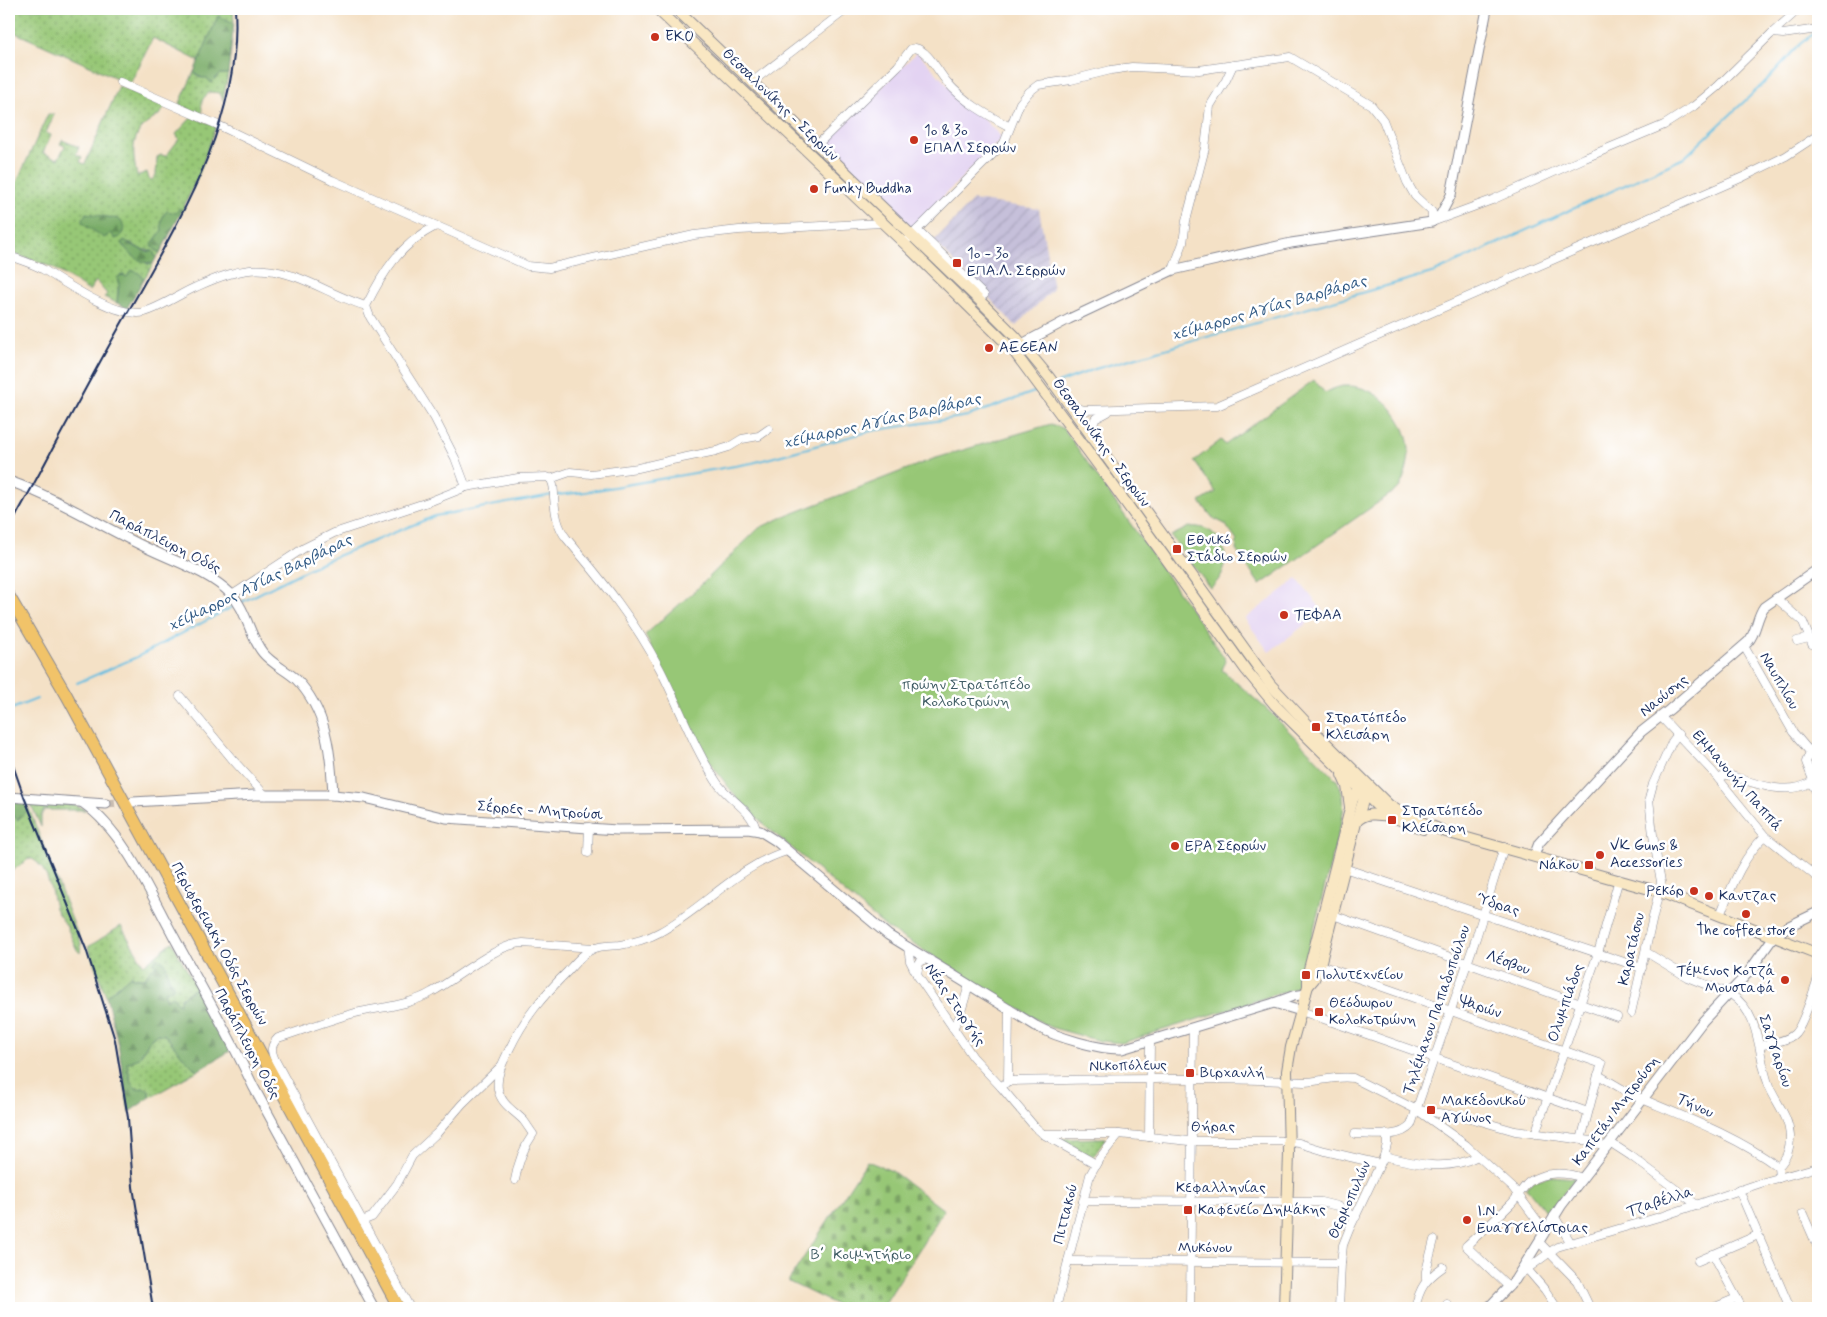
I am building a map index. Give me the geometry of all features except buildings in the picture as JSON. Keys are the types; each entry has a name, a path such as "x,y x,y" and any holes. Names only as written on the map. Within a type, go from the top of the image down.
{"main road":[{"name":"Θεσσαλονίκης - Σερρών","path":"657,9 883,223 911,236 971,308 1012,348 1031,363 1066,402 1270,684 1365,788"},
{"name":"Θεσσαλονίκης - Σερρών","path":"676,9 911,236 981,298 1022,344 1055,406 1246,670 1270,700 1339,770 1365,788"},
{"name":"Περιφερειακή Οδός Σερρών","path":"9,596 75,711 399,1308"},
{"path":"1339,770 1346,784 1350,809"},
{"path":"1284,1308 1288,1202 1287,1080 1289,1056 1307,990 1308,973 1350,809 1365,788"},
{"path":"1365,788 1390,816"},
{"path":"1307,990 1320,965 1365,788"},
{"path":"1365,788 1398,811 1446,832"},
{"path":"1356,823 1364,816 1380,814 1390,816 1428,830 1446,832 1619,879 1720,914 1818,954"}],"street":[{"path":"752,82 847,9"},
{"path":"1432,222 1441,214 1451,195 1487,9"},
{"path":"1022,344 1060,323 1173,270 1291,243 1432,222 1492,200 1664,125 1694,106 1717,88 1799,9"},
{"path":"1772,33 1818,29"},
{"path":"817,144 898,66 911,49 915,48 923,52 946,81 964,99 1010,127"},
{"path":"911,236 1004,143 1016,110 1033,88 1043,83 1132,67 1199,70 1292,57 1371,105 1383,120 1407,182 1415,196 1432,212 1432,222"},
{"path":"1173,270 1183,243 1186,221 1205,148 1210,106 1233,65"},
{"path":"120,82 218,125 332,180 528,266 549,268 566,266 678,238 709,233 883,223"},
{"path":"1066,402 1082,410 1217,406 1743,177 1786,156 1818,135"},
{"path":"436,226 424,232 393,260 380,279 366,306 370,317 434,417 455,458 466,487"},
{"path":"9,256 44,270 84,295 114,307 136,313 143,313 199,286 237,272 265,270 298,279 366,306"},
{"path":"971,308 981,298"},
{"path":"1090,436 1092,425 1097,417 1117,410"},
{"path":"552,481 570,472 591,474 638,468 716,451 729,447 742,439 759,436 770,429"},
{"path":"234,598 284,560 334,533 431,501 466,487 541,476 552,481"},
{"name":"Παράπλευρη Οδός","path":"9,481 55,500 143,547 200,574 218,584 234,598 265,656 295,679 321,716 330,750 333,795"},
{"path":"552,481 554,505 561,531 636,626 660,668 705,763 717,783 750,816 755,823 756,830"},
{"name":"Ναούσης","path":"1534,856 1539,844 1639,734 1744,646 1753,635 1762,610 1818,569"},
{"path":"1776,598 1800,619 1806,628 1810,641 1797,641"},
{"name":"Ναυπλίου","path":"1744,646 1792,732 1810,752"},
{"path":"180,696 233,760 266,795"},
{"name":"Εμμανουήλ Παππά","path":"1661,717 1719,779 1765,836 1818,878"},
{"name":"Καρατάσου","path":"1631,1013 1660,892 1661,879 1649,799 1653,784 1672,742 1678,734"},
{"path":"1818,742 1810,752 1806,762 1814,780 1813,787 1818,794"},
{"path":"1719,779 1726,774 1758,784 1788,788 1801,787 1814,780"},
{"name":"Σέρρες - Μητρούσι","path":"132,802 266,795 333,795 364,798 446,818 617,830 756,830 772,838 880,928 908,947 1050,1033 1102,1047 1122,1049 1274,1003 1307,990"},
{"path":"9,797 106,804"},
{"name":"Παράπλευρη Οδός","path":"83,803 109,827 138,871 237,1051 253,1086 374,1308"},
{"path":"588,853 589,827"},
{"path":"1720,914 1742,864 1754,847 1765,836"},
{"name":"Τηλέμαχου Παπαδοπούλου","path":"1355,1134 1400,1133 1408,1129 1413,1122 1468,963 1504,847"},
{"path":"410,1308 275,1060 271,1051 272,1043 278,1038 340,1018 420,999 471,966 512,944 523,943 594,948 622,944 658,933 686,916 753,865 787,851"},
{"name":"Ύδρας","path":"1344,868 1642,968"},
{"name":"Ολυμπιάδος","path":"1535,1134 1598,953 1619,879"},
{"path":"1774,937 1789,926 1818,912"},
{"name":"Λέσβου","path":"1333,915 1617,1017"},
{"name":"Καπετάν Μητρούση","path":"1488,1308 1518,1276 1554,1216 1695,1030 1748,973 1774,937"},
{"name":"Νέας Στοργής","path":"908,947 910,961 917,975 974,1058 1043,1134 1096,1164"},
{"path":"515,1180 521,1156 533,1134 524,1121 501,1098 498,1078 501,1065 521,1026 536,1004 580,958 594,948"},
{"path":"1646,952 1687,977 1729,993"},
{"path":"917,975 919,963 925,958 930,960"},
{"name":"Ψαρών","path":"1320,965 1602,1064 1598,1075"},
{"path":"1760,1046 1788,1038 1796,1033 1818,978"},
{"path":"953,1028 959,1018 969,985"},
{"name":"Σαγγαρίου","path":"1729,993 1738,1000 1756,1028 1763,1066 1770,1088 1780,1105 1789,1132 1787,1155 1778,1167 1779,1178"},
{"path":"1274,1003 1588,1112"},
{"path":"1001,1087 1008,1081 1010,1009"},
{"path":"1190,1308 1190,1141 1193,1028"},
{"path":"1149,1137 1150,1041"},
{"path":"362,1221 372,1217 397,1184 412,1156 438,1132 462,1104 501,1065"},
{"path":"1582,1140 1598,1075"},
{"name":"Τήνου","path":"1598,1075 1643,1099 1707,1127 1762,1155 1778,1167"},
{"path":"1287,1080 1310,1082 1350,1078 1417,1110 1453,1135 1478,1156 1519,1196 1545,1231"},
{"name":"Νικοπόλεως","path":"1008,1081 1287,1080"},
{"path":"1417,1110 1464,1117 1504,1129 1609,1145 1631,1156 1697,1205"},
{"name":"Θήρας","path":"1043,1134 1119,1134 1190,1141 1289,1141 1382,1160"},
{"name":"Πιττακού","path":"1056,1308 1088,1183 1096,1164 1119,1134"},
{"name":"Θερμοπυλών","path":"1339,1308 1341,1263 1345,1241 1382,1160 1387,1134"},
{"path":"1382,1160 1440,1165 1458,1164 1478,1156"},
{"name":"Τζαβέλλα","path":"1518,1276 1557,1247 1818,1167"},
{"path":"1509,1287 1466,1246 1519,1196 1529,1182 1543,1176 1564,1174 1582,1178"},
{"path":"1739,1190 1790,1308"},
{"name":"Κεφαλληνίας","path":"1083,1201 1330,1204 1356,1217"},
{"path":"1803,1214 1818,1248"},
{"path":"1554,1216 1571,1243"},
{"path":"1698,1261 1758,1235"},
{"path":"1426,1280 1426,1271 1434,1240"},
{"path":"1539,1242 1579,1284 1590,1308"},
{"path":"1713,1254 1742,1308"},
{"name":"Μυκόνου","path":"1068,1261 1341,1263"},
{"path":"1415,1308 1426,1280 1442,1267"},
{"path":"1527,1269 1558,1308"},
{"path":"1713,1308 1737,1298"}],"shaded area":[{"name":"1ο & 3ο ΕΠΑΛ Σερρών","path":"917,52 968,107 983,118 1002,138 911,228 827,142"},
{"path":"973,200 1039,209 1053,289 1016,326 934,241"},
{"name":"ΤΕΦΑΑ","path":"1297,579 1323,611 1269,652 1245,619"}],"green space":[{"path":"9,9 185,9 189,13 197,13 202,9 233,9 234,23 218,16 199,61 153,38 130,84 9,30"},
{"path":"218,16 234,23 228,74 220,74 211,83 207,78 202,78 194,72"},
{"path":"194,72 201,78 228,74 223,100 220,93 210,92 203,100 202,114 179,105"},
{"path":"119,86 165,106 158,115 143,127 135,140 134,161 137,176 147,172 149,179 152,180 156,175 157,157 161,155 166,156 179,139 176,134 192,117 216,126 199,174 182,211 180,208 154,241 156,251 160,253 156,258 153,251 140,249 129,242 147,264 153,264 144,279 143,277 127,277 118,289 117,303 104,297 107,294 96,281 89,291 52,267 9,252 9,199 48,114 54,115 46,133 51,135 43,153 58,159 65,146 60,144 62,140 79,147 76,154 82,157 80,162 85,164"},
{"path":"180,208 182,211 160,253 151,246 162,230 163,217 167,211 176,213"},
{"path":"86,213 118,219 122,222 124,229 120,237 115,239 111,233 104,238 89,228 82,221"},
{"path":"124,240 142,250 153,251 156,258 153,264 143,262 131,254 122,243"},
{"path":"131,270 139,273 144,279 127,308 117,303 119,285 117,279 123,275 127,277"},
{"path":"1314,380 1325,393 1341,387 1359,387 1370,391 1390,406 1403,427 1407,439 1409,450 1406,470 1399,488 1260,585 1236,550 1237,541 1225,524 1213,518 1200,502 1216,492 1194,461 1221,440 1225,445"},
{"name":"πρώην Στρατόπεδο Κολοκοτρώνη","path":"1051,424 1064,429 1226,660 1222,670 1271,713 1336,779 1343,798 1342,819 1299,987 1122,1043 1100,1041 1044,1024 887,928 768,828 737,798 711,764 645,635 699,587 759,528 933,459"},
{"path":"1189,527 1201,528 1211,532 1219,539 1224,548 1224,569 1219,579 1210,588 1171,536"},
{"path":"9,801 23,802 29,809 18,820 9,814"},
{"path":"30,802 75,805 86,810 44,810 41,816 41,827"},
{"path":"29,809 81,943 80,953 56,910 48,880 41,867 30,858 9,873 9,815 11,814 18,820"},
{"path":"121,926 144,965 172,942 196,987 181,998 179,1004 167,1000 164,993 173,984 168,976 167,969 156,966 147,974 146,978 132,978 131,975 106,996 88,947"},
{"path":"156,958 165,962 168,976 173,984 173,988 164,993 167,1000 171,996 179,1004 181,998 196,987 216,1021 230,1051 197,1071 165,1035 157,1034 149,1041 139,1058 127,1063 131,1083 137,1089 144,1088 149,1090 149,1098 129,1112 118,1043 106,996 131,975 132,978 145,978 150,970 156,966 154,962"},
{"path":"157,1034 165,1035 197,1071 149,1098 149,1090 144,1088 137,1089 131,1083 127,1063 139,1058 149,1041"},
{"path":"1106,1138 1093,1157 1061,1139"},
{"name":"Β΄ Κοιμητήριο","path":"867,1161 892,1171 944,1210 882,1308 843,1308 789,1282 789,1280"},
{"path":"1551,1176 1575,1178 1550,1211 1546,1212 1526,1187 1533,1181"}],"waterway":[{"name":"χείμαρρος Αγίας Βαρβάρας","path":"1058,383 1095,369 1435,272 1684,158 1764,83 1800,44 1816,32"},
{"name":"χείμαρρος Αγίας Βαρβάρας","path":"557,495 585,492 752,463 871,431 968,416 1037,391"},
{"name":"χείμαρρος Αγίας Βαρβάρας","path":"242,602 320,563 435,516 552,495"},
{"name":"χείμαρρος Αγίας Βαρβάρας","path":"77,683 137,657 236,605"},
{"name":"χείμαρρος Αγίας Βαρβάρας","path":"9,710 37,699"}],"tunnel":[{"path":"106,804 130,802"}],"railway":[{"path":"9,532 12,523 168,241 204,167 218,129 229,90 235,50 235,9"},
{"path":"9,754 24,797 86,949 115,1040 128,1118 133,1187 153,1308"}],"place":[{"name":"EKO","path":"655,37"},
{"name":"1ο & 3ο ΕΠΑΛ Σερρών","path":"914,140"},
{"name":"Funky Buddha","path":"814,189"},
{"name":"1ο - 3ο ΕΠΑ.Λ. Σερρών","path":"957,263"},
{"name":"AEGEAN","path":"989,348"},
{"name":"Εθνικό Στάδιο Σερρών","path":"1177,549"},
{"name":"ΤΕΦΑΑ","path":"1284,615"},
{"name":"Στρατόπεδο Κλεισάρη","path":"1316,727"},
{"name":"Στρατόπεδο Κλείσαρη","path":"1392,820"},
{"name":"ΕΡΑ Σερρών","path":"1175,846"},
{"name":"VK Guns & Accessories","path":"1600,855"},
{"name":"Νάκου","path":"1589,865"},
{"name":"Ρεκόρ","path":"1694,891"},
{"name":"Καντζας","path":"1709,896"},
{"name":"The coffee store","path":"1746,914"},
{"name":"Πολυτεχνείου","path":"1306,975"},
{"name":"Τέμενος Κοτζά Μουσταφά","path":"1785,980"},
{"name":"Θεόδωρου Κολοκοτρώνη","path":"1319,1012"},
{"name":"Βιρχανλή","path":"1190,1073"},
{"name":"Μακεδονικού Αγώνος","path":"1431,1110"},
{"name":"Καφενείο Δημάκης","path":"1188,1210"},
{"name":"Ι.Ν. Ευαγγελίστριας","path":"1467,1220"}]}
